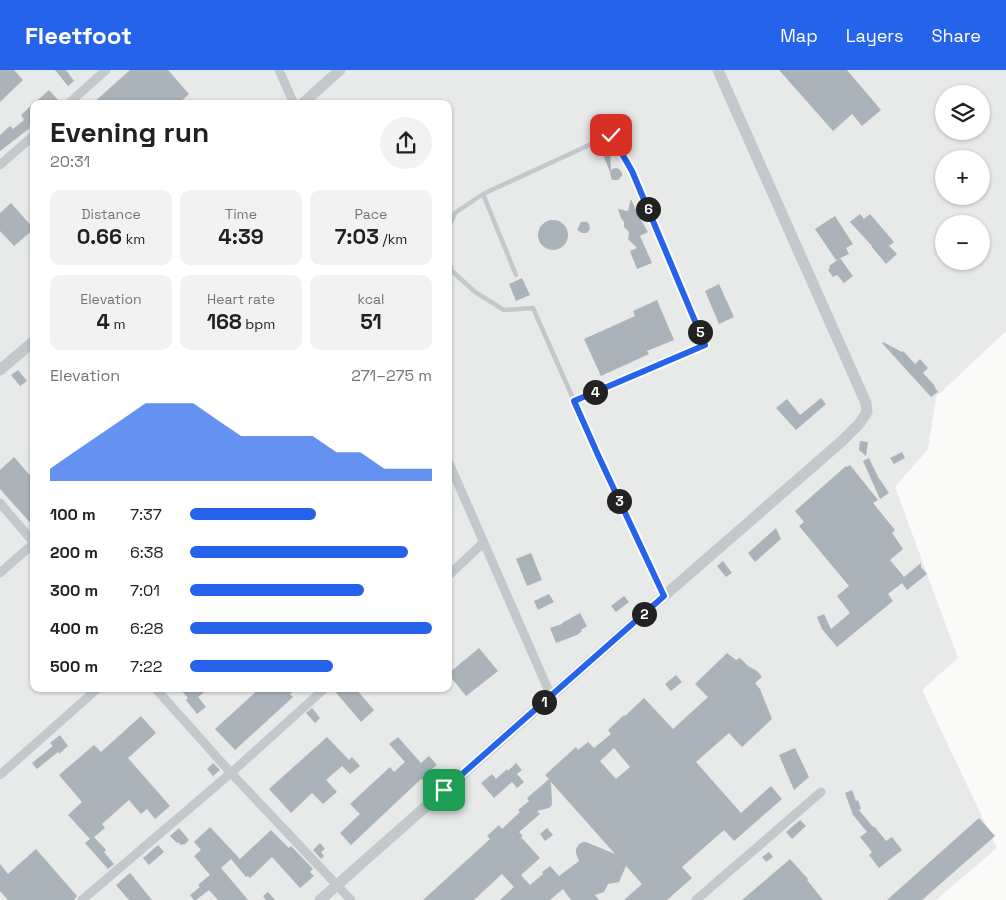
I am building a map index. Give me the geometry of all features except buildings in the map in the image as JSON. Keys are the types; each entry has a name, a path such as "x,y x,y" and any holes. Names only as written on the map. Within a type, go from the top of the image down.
{"street":[{"path":"72,100 106,70"},
{"path":"279,70 292,100"},
{"path":"306,100 340,70"},
{"path":"320,900 842,440 859,424 867,412 866,403 718,70"},
{"path":"0,165 30,139"},
{"path":"0,370 30,344"},
{"path":"452,470 551,696"},
{"path":"0,503 30,538"},
{"path":"452,572 483,543"},
{"path":"0,572 30,546"},
{"path":"0,775 95,692"},
{"path":"159,692 231,773 351,900"},
{"path":"82,900 231,773 321,692"},
{"path":"696,900 821,792"}],"lane":[{"path":"452,220 455,213 483,194 611,135 632,171 705,345 574,401"},
{"path":"483,194 516,275"},
{"path":"452,271 475,292 504,310 533,308 598,455 664,596"}],"shaded area":[{"path":"0,70 1006,70 1006,331 936,397 928,449 895,487 958,658 922,690 997,848 936,900 0,900"}],"route":[{"path":"444,790 664,596 574,401 705,345 632,171 611,135"}]}
